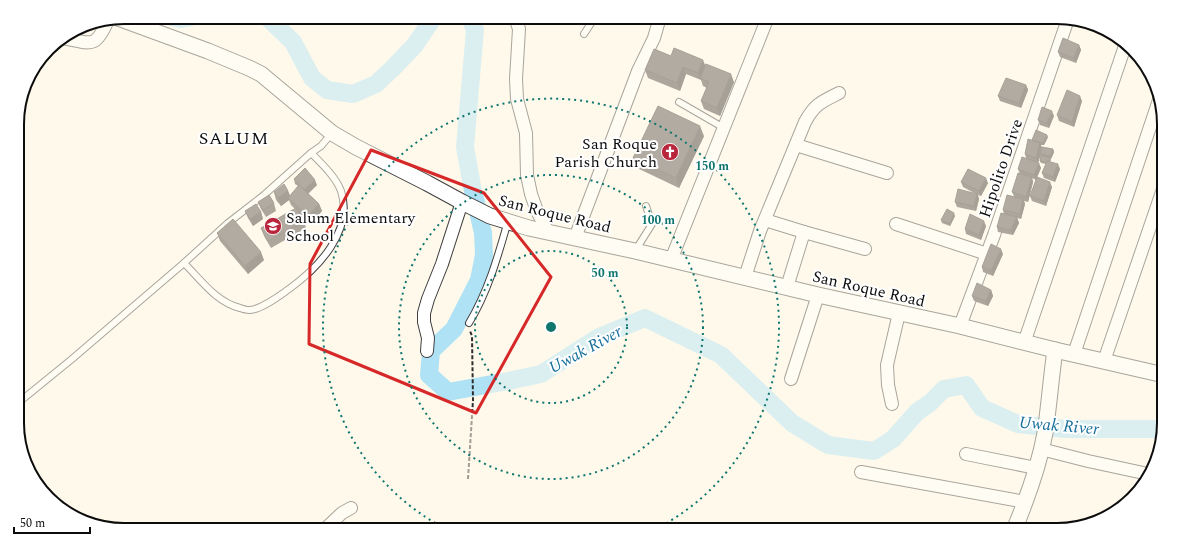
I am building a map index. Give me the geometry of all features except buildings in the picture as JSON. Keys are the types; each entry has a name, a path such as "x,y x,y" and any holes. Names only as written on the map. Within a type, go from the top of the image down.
{"street":[{"name":"San Roque Road","path":"134,24 227,58 261,74 332,133 356,147 490,216 548,232 635,250 818,295 960,326 1024,343 1157,373"},
{"path":"517,24 519,29 516,79 517,99 526,133 527,175 531,194 537,211 548,232"},
{"path":"575,238 636,78 654,38 658,24"},
{"path":"671,260 765,24"},
{"name":"Hipolito Drive","path":"960,326 987,254 1066,25"},
{"path":"70,40 87,43 94,42 98,39 105,26"},
{"path":"1024,343 1124,50"},
{"path":"745,277 760,232 805,122 812,110 821,102 839,94"},
{"path":"1074,354 1156,110"},
{"path":"796,144 886,173"},
{"path":"427,351 428,338 424,322 424,313 442,264 468,205"},
{"path":"1104,361 1157,206"},
{"path":"765,220 865,249"},
{"path":"896,224 987,254"},
{"path":"787,287 804,232"},
{"path":"791,378 818,295"},
{"path":"892,404 888,385 887,365 899,313"},
{"path":"1017,523 1025,502 1041,449 1055,350"},
{"path":"1041,449 1144,473"},
{"path":"966,454 1036,468"},
{"path":"861,472 1025,502"},
{"path":"331,523 342,512 351,508"}],"lane":[{"path":"584,34 590,24"},
{"path":"679,102 724,128"},
{"path":"24,398 184,263 228,223 264,195 311,153 321,146 332,133"},
{"path":"184,263 219,299 233,306 249,310 268,304 302,280 331,248 339,235 343,218 341,191 328,171 311,153"},
{"path":"635,250 652,224 646,206"},
{"path":"469,323 479,307 508,221"}],"path":[{"path":"468,479 473,400 472,336 469,323"}],"highlighted area":[{"path":"371,150 484,193 551,277 476,413 309,344 310,264"}],"waterway":[{"name":"Uwak River","path":"274,24 293,42 312,78 327,90 353,94 376,84 415,45 429,24"},
{"name":"Uwak River","path":"473,24 475,30 465,147 483,233 484,255 479,280 454,329 431,351 429,375 448,392 541,374 599,337 645,318 721,355 792,423 828,445 874,451 893,439 917,412 930,403 944,389 966,385 982,408 1018,424 1065,429 1157,429"}],"place":[{"name":"San Roque Parish Church","path":"670,152"},
{"name":"Salum Elementary School","path":"273,226"}],"district":[{"name":"SALUM","path":"234,138"}]}
